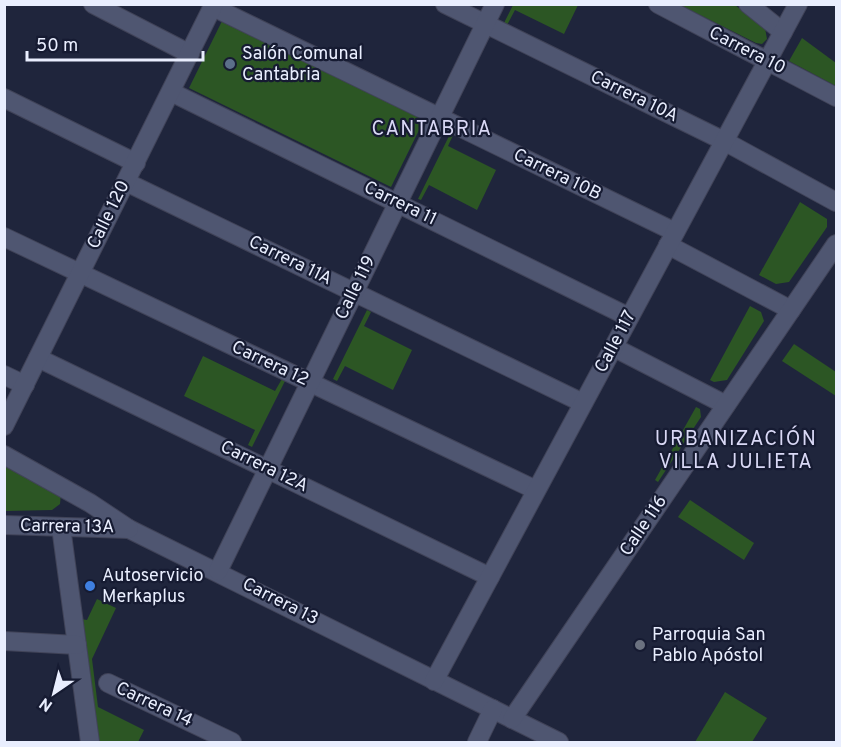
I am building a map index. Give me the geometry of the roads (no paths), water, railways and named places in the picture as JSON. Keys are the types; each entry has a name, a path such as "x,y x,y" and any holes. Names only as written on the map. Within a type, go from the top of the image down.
{"street":[{"path":"93,4 190,54"},
{"name":"Carrera 10A","path":"446,4 724,141 837,202"},
{"name":"Calle 119","path":"218,571 266,468 495,4"},
{"name":"Carrera 10","path":"658,4 837,97"},
{"path":"747,4 783,32"},
{"name":"Calle 117","path":"434,681 798,4"},
{"name":"Calle 120","path":"4,426 214,6"},
{"name":"Carrera 10B","path":"214,6 440,118 672,238 791,310"},
{"name":"Carrera 11","path":"171,92 629,317"},
{"path":"4,98 135,163"},
{"name":"Carrera 11A","path":"126,182 583,403"},
{"name":"Carrera 12","path":"4,237 536,490"},
{"name":"Calle 116","path":"512,719 837,244"},
{"path":"614,347 726,405"},
{"name":"Carrera 12A","path":"39,358 490,577"},
{"path":"4,375 25,385"},
{"name":"Carrera 13","path":"4,455 90,503 129,529 218,571 559,742"},
{"name":"Carrera 13A","path":"4,525 129,529"},
{"path":"61,527 90,742"},
{"path":"4,640 76,645"},
{"name":"Carrera 14","path":"108,683 232,742"},
{"path":"477,742 493,709"}],"place":[{"name":"Salón Comunal Cantabria","path":"230,64"},
{"name":"Autoservicio Merkaplus","path":"90,586"},
{"name":"Parroquia San Pablo Apóstol","path":"640,645"}],"district":[{"name":"CANTABRIA","path":"432,130"},
{"name":"URBANIZACIÓN VILLA JULIETA","path":"736,452"}]}
